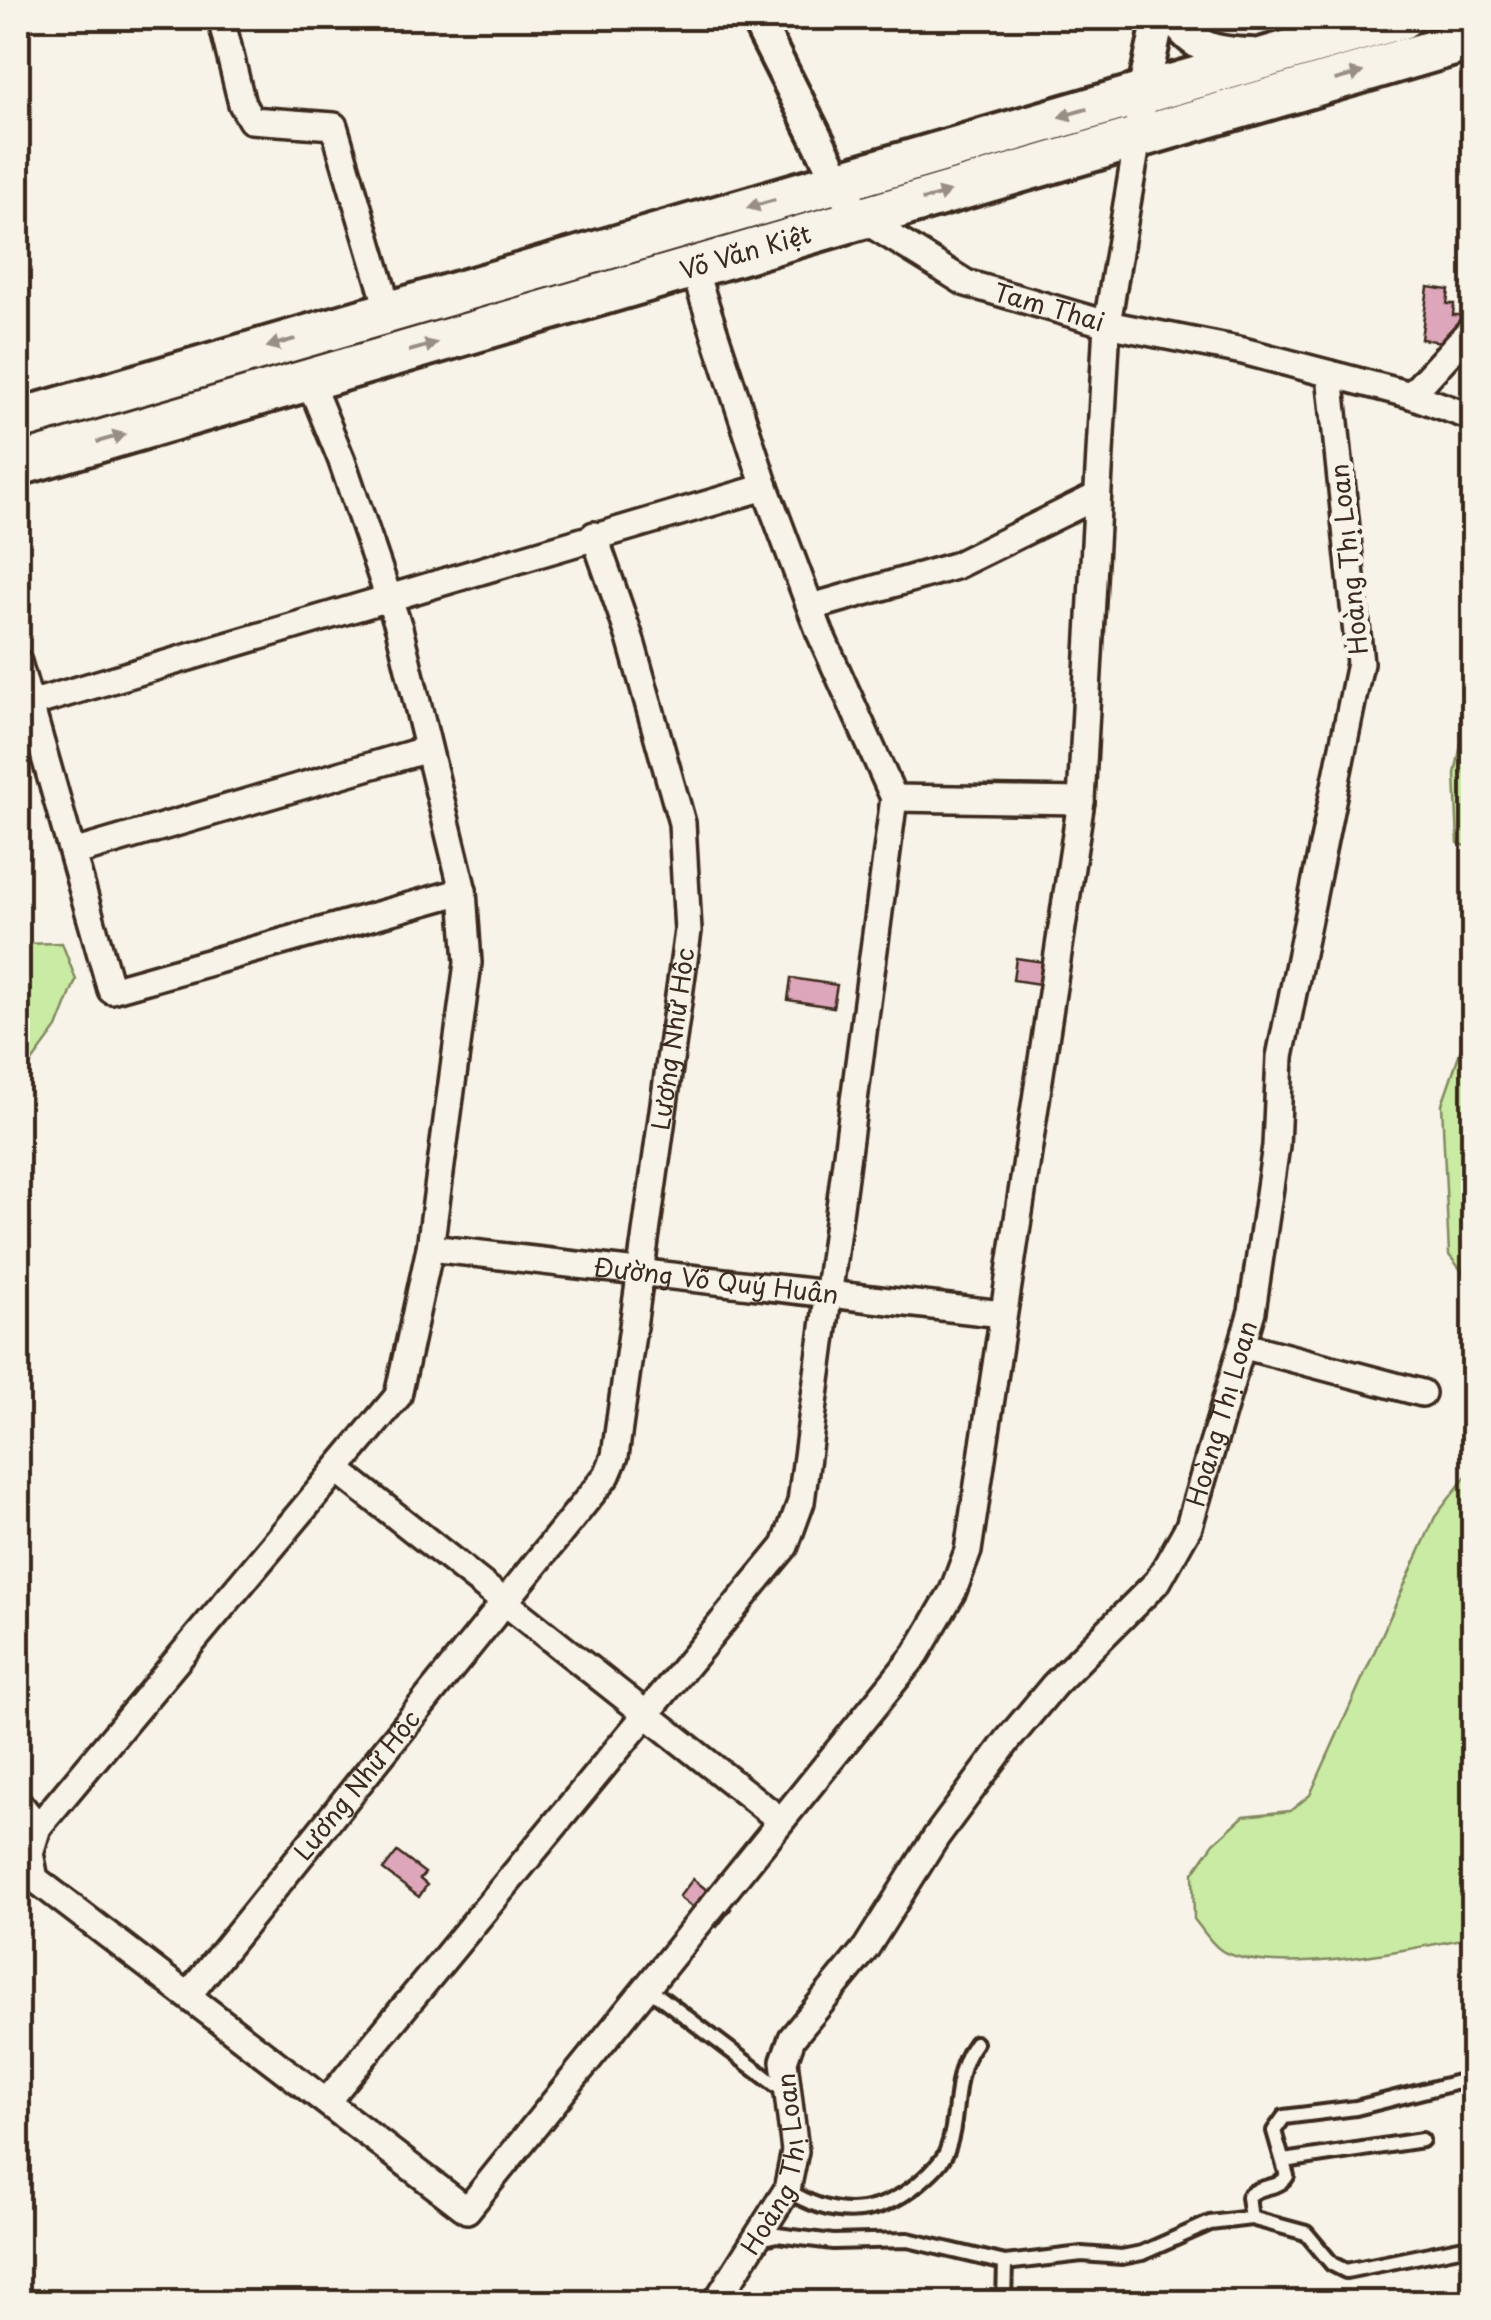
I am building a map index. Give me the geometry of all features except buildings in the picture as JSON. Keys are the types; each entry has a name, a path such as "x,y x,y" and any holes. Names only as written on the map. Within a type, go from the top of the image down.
{"main road":[{"name":"Võ Văn Kiệt","path":"18,420 1402,18"},
{"name":"Võ Văn Kiệt","path":"18,465 1474,39"}],"street":[{"path":"221,18 242,104 251,120 334,126 389,312"},
{"name":"Tam Thai","path":"756,18 835,182 861,218 966,284 1107,324 1412,395 1474,418"},
{"path":"309,380 389,598 463,891 468,963 430,1248 398,1396 38,1827 30,1853 36,1879 466,2210 916,1654 953,1591 968,1551 1081,802 1107,324 1138,138 1140,94 1159,18"},
{"path":"1174,18 1187,38 1215,53 1272,55 1286,94"},
{"path":"327,2101 785,1546 801,1502 894,798 765,486 693,268"},
{"path":"1412,395 1474,326"},
{"name":"Hoàng Thị Loan","path":"725,2300 784,2195 795,2151 784,2061 792,2038 866,1948 936,1836 1054,1684 1158,1580 1189,1526 1245,1346 1276,1146 1280,1057 1360,663 1330,374"},
{"path":"30,704 765,486"},
{"path":"812,607 955,566 1095,497"},
{"name":"Lương Nhữ Hộc","path":"189,1994 608,1475 615,1456 688,931 686,847 630,638 594,536"},
{"path":"18,662 111,990 463,891"},
{"path":"72,853 428,749"},
{"path":"894,798 1081,802"},
{"name":"Đường Võ Quý Huân","path":"430,1248 1002,1314"},
{"path":"1245,1346 1422,1393"},
{"path":"339,1471 780,1820"},
{"path":"18,1802 38,1827"}],"lane":[{"path":"645,1985 786,2092"},
{"path":"784,2195 818,2208 856,2213 891,2202 911,2190 946,2153 958,2076 975,2043"},
{"path":"1251,2218 1248,2196 1285,2181 1284,2161 1274,2131 1284,2116 1356,2108 1474,2078"},
{"path":"1284,2161 1422,2140"},
{"path":"761,2235 833,2242 908,2240 1005,2263 1142,2253 1210,2222 1251,2218 1306,2233 1332,2264 1346,2271 1474,2245"},
{"path":"1004,2302 1005,2263"}],"green space":[{"path":"1473,684 1473,849 1458,843 1455,774"},
{"path":"62,943 76,980 57,1028 18,1081 18,944"},
{"path":"1473,1014 1473,1285 1449,1255 1442,1104"},
{"path":"1473,1467 1473,1937 1314,1962 1251,1960 1222,1951 1194,1919 1193,1873 1214,1843 1244,1816 1290,1811 1310,1795 1435,1517"}]}
